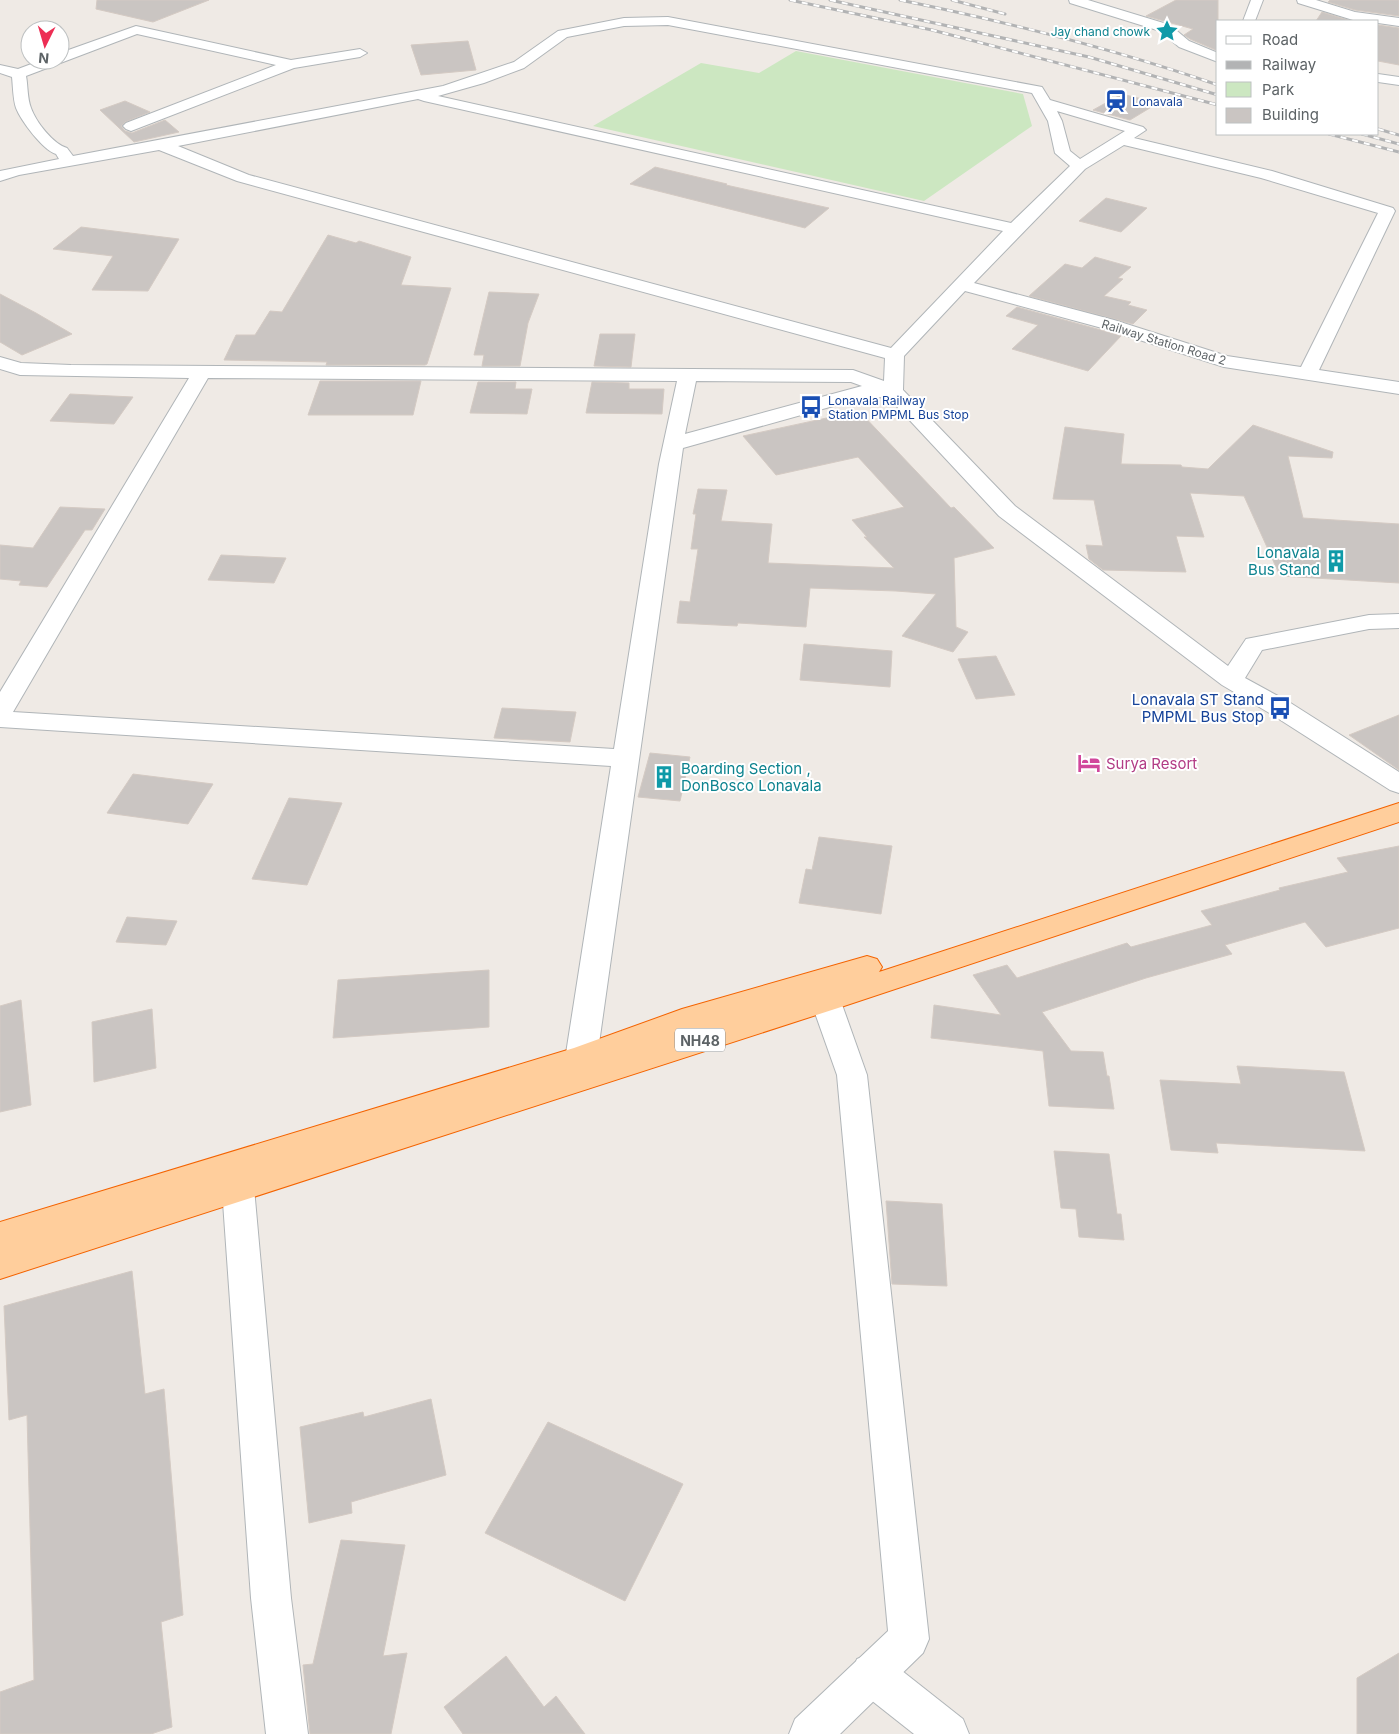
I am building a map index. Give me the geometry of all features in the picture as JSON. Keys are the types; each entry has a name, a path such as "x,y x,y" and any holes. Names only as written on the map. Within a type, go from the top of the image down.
{"highway":[{"name":"NH48","path":"823,991 936,948 1275,834 1399,798"},
{"name":"NH48","path":"0,1264 238,1188 579,1069 1399,812"},
{"name":"NH48","path":"0,1237 579,1069"}],"street":[{"path":"1075,0 1118,15 1165,28 1184,44 1216,57"},
{"path":"1249,20 1257,0"},
{"path":"1303,0 1369,20"},
{"path":"0,176 16,170 161,145 446,90 518,65 563,34 624,22 668,21 1037,90 1055,121 1063,153 1079,166"},
{"path":"1379,21 1399,22"},
{"path":"70,54 136,30 291,64"},
{"path":"131,126 291,64 360,53"},
{"path":"0,69 19,74 29,70"},
{"path":"19,74 23,107 31,122 54,149 62,151 69,162"},
{"path":"1379,78 1399,81"},
{"path":"415,95 1015,229"},
{"path":"893,390 895,356 1015,229 1079,166 1138,130 1044,103"},
{"path":"1122,140 1266,174 1387,211 1308,373"},
{"path":"161,145 242,178 895,356"},
{"name":"Railway Station Road 2","path":"962,285 1108,324 1224,361 1399,388"},
{"path":"0,363 20,369 202,372 853,376 893,390 1007,511 1231,680 1280,708 1399,784"},
{"path":"0,713 202,372"},
{"path":"579,1069 673,444 688,375"},
{"path":"673,444 860,392 893,390"},
{"path":"1231,680 1254,644 1369,622 1399,620"},
{"path":"0,719 625,758"},
{"path":"810,1734 909,1639 852,1076 823,991"},
{"path":"238,1188 271,1598 287,1734"},
{"path":"872,1674 948,1734"}],"green space":[{"path":"796,51 1023,94 1032,126 924,201 593,126 701,63 759,73"}],"building":[{"path":"97,0 209,0 153,22 96,9"},
{"path":"1176,0 1218,0 1216,50 1184,35 1193,29 1146,16"},
{"path":"1330,0 1399,0 1399,16 1355,10 1328,2"},
{"path":"1322,12 1348,20 1317,20"},
{"path":"1379,25 1399,28 1399,65 1379,61"},
{"path":"468,41 476,70 421,75 411,45"},
{"path":"1122,94 1158,103 1130,120 1093,110"},
{"path":"125,101 150,112 125,122 121,126 125,131 132,133 165,120 179,132 134,142 100,110"},
{"path":"655,167 829,208 805,228 630,184"},
{"path":"1106,198 1147,208 1121,232 1079,221"},
{"path":"81,227 179,239 148,291 92,290 113,256 53,249"},
{"path":"328,235 356,243 359,241 411,257 401,285 451,288 427,364 326,365 327,362 224,360 236,335 255,335 270,311 282,312"},
{"path":"1095,257 1131,267 1118,278 1123,279 1104,296 1131,302 1128,305 1147,310 1133,324 1029,296 1065,264 1082,268"},
{"path":"489,292 539,294 528,323 520,366 482,366 484,355 474,355"},
{"path":"0,294 72,334 22,355 0,342"},
{"path":"1017,307 1121,336 1088,371 1012,349 1038,325 1006,316"},
{"path":"600,334 635,334 631,367 594,366"},
{"path":"320,381 421,381 413,415 308,415"},
{"path":"478,382 516,382 515,389 532,389 527,414 470,413"},
{"path":"592,382 629,383 629,389 664,389 662,414 586,413"},
{"path":"70,394 133,397 114,424 50,421"},
{"path":"859,411 951,508 954,507 994,548 954,558 956,627 968,632 953,652 902,636 936,594 810,588 806,627 738,623 737,626 677,623 680,601 690,602 698,549 691,549 696,514 693,514 698,489 727,490 721,521 772,524 768,563 894,568 864,537 867,537 852,520 904,507 858,457 776,475 743,436"},
{"path":"1253,425 1333,452 1332,458 1288,456 1303,518 1399,524 1399,583 1280,576 1244,496 1190,493 1204,537 1176,536 1186,572 1103,570 1089,559 1086,545 1103,546 1094,500 1053,499 1065,427 1124,434 1121,464 1181,465 1182,467 1208,469"},
{"path":"60,507 105,509 92,530 85,530 47,587 19,585 21,581 0,579 0,545 33,548"},
{"path":"221,555 286,558 274,583 208,580"},
{"path":"804,644 892,651 890,687 800,680"},
{"path":"996,656 1015,695 976,699 958,659"},
{"path":"502,708 576,712 570,742 494,738"},
{"path":"1399,715 1399,770 1349,735"},
{"name":"Boarding Section , DonBosco Lonavala","path":"650,753 690,757 680,801 638,797"},
{"path":"133,774 213,784 188,824 107,813"},
{"path":"289,798 342,803 307,885 252,879"},
{"path":"819,837 892,846 881,914 799,903 806,869 812,870"},
{"path":"1399,846 1399,928 1326,947 1305,922 1225,945 1232,954 1146,978 1042,1012 1071,1051 1103,1052 1114,1109 1049,1106 1043,1051 931,1038 934,1005 1001,1015 973,975 1007,965 1017,978 1127,943 1131,947 1212,925 1201,911 1280,890 1279,888 1348,872 1337,858"},
{"path":"127,917 177,921 166,945 116,942"},
{"path":"489,970 489,1027 333,1038 338,980"},
{"path":"21,1000 31,1105 0,1112 0,1006"},
{"path":"152,1009 156,1068 94,1082 92,1022"},
{"path":"1237,1066 1344,1072 1365,1151 1216,1143 1218,1153 1171,1150 1160,1080 1241,1084"},
{"path":"1054,1151 1109,1154 1117,1214 1121,1214 1124,1240 1079,1237 1076,1209 1061,1208"},
{"path":"886,1201 942,1204 947,1286 892,1284"},
{"path":"132,1271 145,1394 164,1389 183,1615 161,1622 172,1727 151,1734 0,1734 0,1692 34,1680 27,1415 9,1420 4,1306"},
{"path":"431,1399 446,1475 351,1502 352,1513 309,1523 300,1427 363,1412 364,1417"},
{"path":"548,1422 683,1484 625,1601 485,1533"},
{"path":"341,1540 405,1545 383,1656 407,1653 391,1734 310,1734 303,1665 313,1664"},
{"path":"1399,1653 1399,1734 1357,1734 1357,1678"},
{"path":"506,1656 544,1707 556,1696 585,1734 463,1734 444,1707"}],"railway":[{"path":"790,0 932,30 1216,104"},
{"path":"830,0 1089,57 1216,94"},
{"path":"900,0 1060,37 1216,84"},
{"path":"952,0 1005,14"},
{"path":"1379,129 1399,135"},
{"path":"1333,135 1399,152"},
{"path":"1366,135 1399,144"}],"place":[{"name":"Jay chand chowk","path":"1167,31"},
{"name":"Lonavala","path":"1116,101"},
{"name":"Lonavala Railway Station PMPML Bus Stop","path":"811,407"},
{"name":"Lonavala Bus Stand","path":"1336,561"},
{"name":"Lonavala ST Stand PMPML Bus Stop","path":"1280,708"},
{"name":"Surya Resort","path":"1089,763"},
{"name":"Boarding Section , DonBosco Lonavala","path":"664,777"}]}
